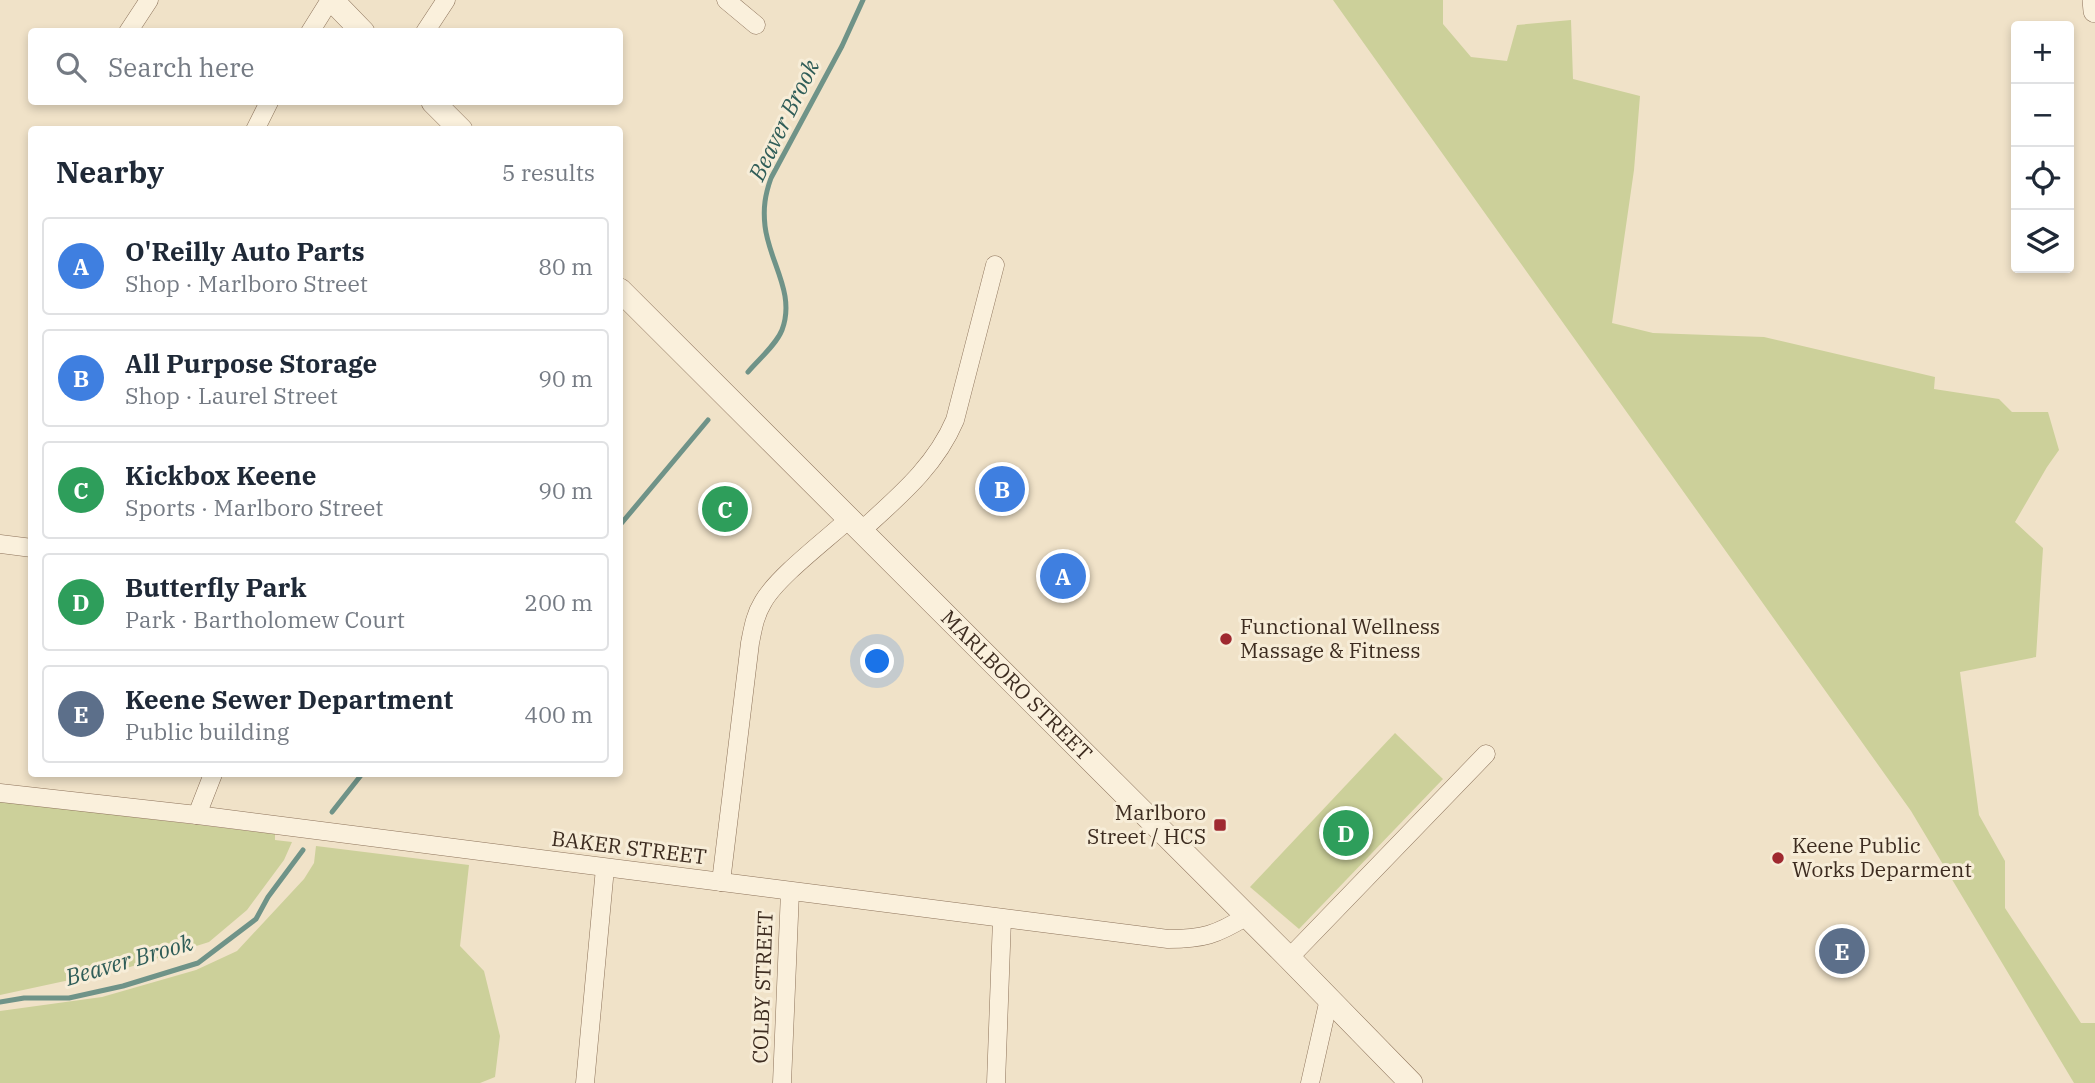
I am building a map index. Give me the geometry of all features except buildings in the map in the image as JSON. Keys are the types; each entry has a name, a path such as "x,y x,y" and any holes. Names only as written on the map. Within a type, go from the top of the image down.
{"street":[{"path":"131,28 149,0"},
{"path":"313,28 331,0 359,28"},
{"path":"428,28 446,0"},
{"path":"726,0 756,25"},
{"path":"2094,0 2095,11"},
{"path":"257,126 268,105"},
{"path":"436,105 457,126"},
{"path":"721,882 754,620 764,600 778,583 924,472 946,441 955,420 995,265"},
{"name":"MARLBORO STREET","path":"623,293 1411,1083"},
{"path":"0,544 28,548"},
{"path":"1289,958 1486,754"},
{"path":"197,815 212,777"},
{"name":"BAKER STREET","path":"0,793 197,815 1168,939 1197,939 1221,932 1247,916"},
{"path":"585,1083 605,868"},
{"name":"COLBY STREET","path":"782,1083 790,892"},
{"path":"996,1083 1002,919"},
{"path":"1310,1083 1329,999"}],"green space":[{"path":"1333,0 1443,0 1443,24 1471,57 1507,61 1517,25 1571,20 1573,79 1640,96 1634,170 1612,323 1653,333 1764,337 1935,377 1934,389 1999,399 2012,412 2048,412 2059,450 2015,522 2043,548 2036,657 1960,672 1979,815 2005,861 2005,908 2081,1023 2095,1023 2095,1083 2074,1083 1911,811"},
{"path":"1395,733 1443,779 1299,929 1250,887"},
{"path":"0,801 275,834 275,840 292,842 284,860 247,910 209,942 130,967 0,995"},
{"path":"316,846 469,865 460,946 484,971 500,1036 495,1077 480,1083 0,1083 0,1011 102,997 196,970 237,951 304,879 314,863"}],"waterway":[{"name":"Beaver Brook","path":"748,372 776,341 785,316 784,290 765,226 764,207 769,184 842,46 863,0"},
{"name":"Beaver Brook","path":"623,521 708,420"},
{"name":"Beaver Brook","path":"332,812 360,777"},
{"name":"Beaver Brook","path":"0,1002 24,998 69,998 123,986 198,963 256,919 268,897 303,850"}],"place":[{"name":"All Purpose Storage","path":"1002,489"},
{"name":"Kickbox Keene","path":"725,509"},
{"name":"O'Reilly Auto Parts","path":"1063,576"},
{"name":"Functional Wellness Massage & Fitness","path":"1226,639"},
{"name":"Marlboro Street / HCS","path":"1220,825"},
{"name":"Butterfly Park","path":"1346,833"},
{"name":"Keene Public Works Deparment","path":"1778,858"},
{"name":"Keene Sewer Department","path":"1842,951"}]}
